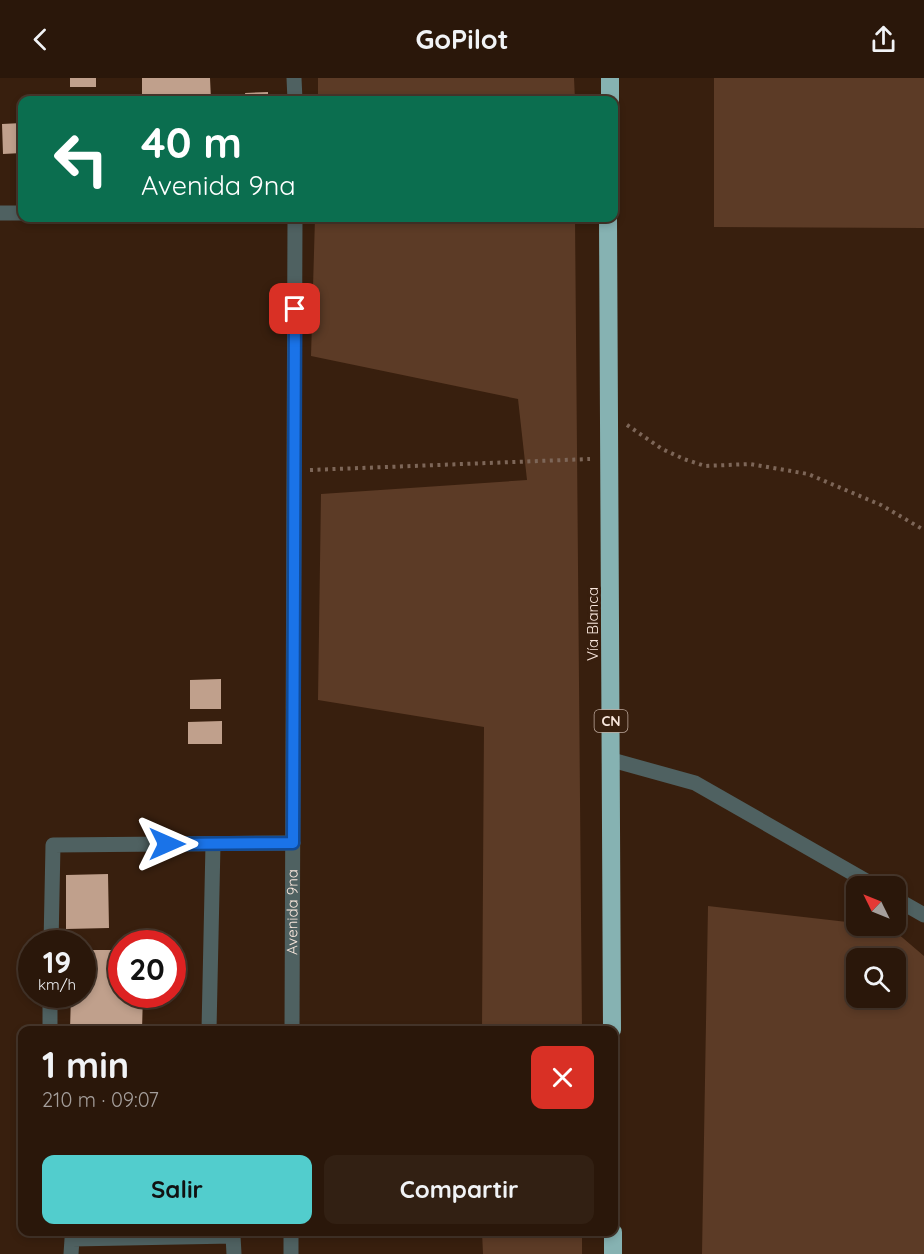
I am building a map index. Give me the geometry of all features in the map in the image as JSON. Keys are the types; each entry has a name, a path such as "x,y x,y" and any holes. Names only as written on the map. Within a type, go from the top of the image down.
{"highway":[{"path":"610,78 610,96"},
{"name":"Vía Blanca","path":"608,222 612,1026"},
{"path":"613,1236 613,1254"}],"street":[{"path":"294,78 295,96"},
{"path":"0,213 18,213"},
{"name":"Avenida 9na","path":"292,1026 295,222"},
{"path":"612,760 695,783 857,876"},
{"path":"51,930 53,844 293,843"},
{"path":"209,1026 213,844"},
{"path":"906,905 924,915"},
{"path":"50,1008 50,1026"},
{"path":"71,1254 72,1239 233,1236 234,1254"},
{"path":"291,1236 291,1254"},
{"path":"128,1238 128,1254"}],"path":[{"path":"609,412 662,449 684,459 705,466 750,464 808,474 881,504 924,530"},
{"path":"294,470 610,458"}],"shaded area":[{"path":"318,78 574,78 575,96 318,96"},
{"path":"714,78 924,78 924,228 714,227"},
{"path":"315,222 575,222 582,1026 482,1026 484,727 318,700 321,494 527,480 518,399 311,356"},
{"path":"708,906 846,922 846,936 901,936 924,956 924,1254 702,1254"},
{"path":"482,1236 582,1236 582,1254 483,1254"}],"building":[{"path":"70,78 96,78 96,87 70,87"},
{"path":"142,78 210,78 211,96 142,96"},
{"path":"268,92 268,96 245,96 245,93"},
{"path":"18,123 18,153 3,154 2,124"},
{"path":"221,679 221,709 190,709 190,680"},
{"path":"222,721 222,744 188,744 188,722"},
{"path":"108,874 109,928 66,929 66,875"},
{"path":"96,950 108,950 108,1008 143,1008 142,1026 70,1026 71,1008 96,1008"}],"route":[{"path":"167,844 293,843 295,309"}]}
